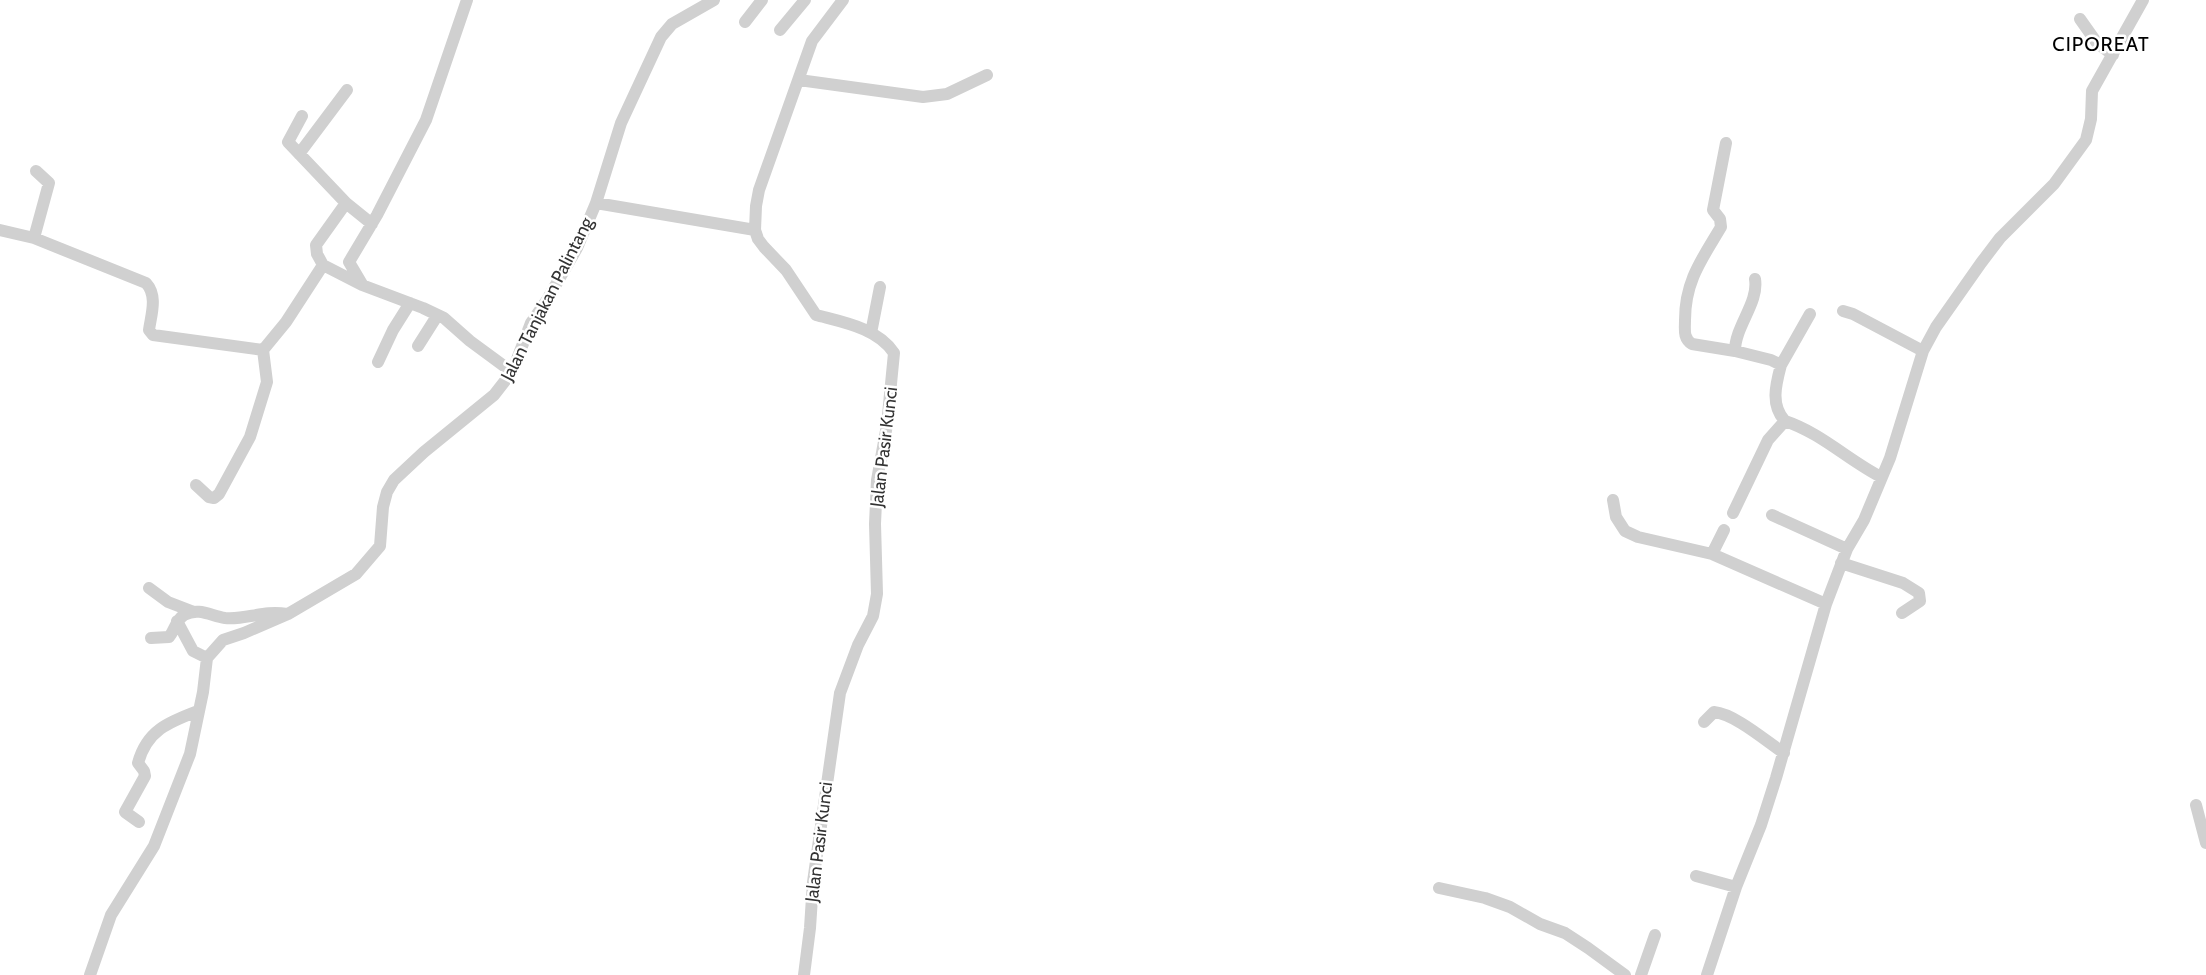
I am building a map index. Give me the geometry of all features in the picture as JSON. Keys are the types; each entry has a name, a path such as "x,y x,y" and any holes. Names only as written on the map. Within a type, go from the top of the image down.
{"street":[{"path":"362,284 349,262 372,224 426,120 467,0"},
{"name":"Jalan Tanjakan Palintang","path":"207,658 223,640 288,614 356,574 380,546 383,507 387,492 394,480 416,458 494,395 512,372 531,323 548,300 574,256 596,203 622,123 661,37 672,24 714,0"},
{"path":"745,22 762,0"},
{"path":"780,30 805,0"},
{"path":"596,203 755,230 759,190 812,41 843,0"},
{"path":"1707,975 1736,887 1761,825 1784,753 1826,604 1847,549 1864,520 1890,458 1923,351 1936,327 2000,238 2054,184 2086,140 2091,119 2092,91 2143,0"},
{"path":"2080,19 2097,43 2113,55"},
{"path":"799,80 923,97 947,94 987,75"},
{"path":"299,154 347,90"},
{"path":"302,116 288,142 346,203 372,224"},
{"path":"1726,143 1713,210 1720,219 1721,227 1696,268 1689,284 1685,301 1685,335 1692,344 1771,360 1780,365"},
{"path":"34,238 49,183 36,170"},
{"path":"346,203 316,245 317,254 323,265 362,284 444,318 470,341 512,372"},
{"path":"0,230 34,238 146,284 150,288 152,295 149,330 153,335 263,350"},
{"name":"Jalan Pasir Kunci","path":"755,230 764,247 786,270 816,315 871,333 890,347 894,353 887,425 877,480 875,524 877,594 872,616 858,645 840,693 813,882 804,975"},
{"path":"196,485 214,498 219,494 250,437 266,382 263,350 286,322 323,265"},
{"path":"1735,352 1738,331 1755,290 1755,279"},
{"path":"871,333 880,287"},
{"path":"378,362 393,330 410,303"},
{"path":"1843,311 1853,314 1923,351"},
{"path":"1810,314 1780,365 1775,397 1778,414 1785,421 1817,435 1859,466 1881,477"},
{"path":"418,346 437,316"},
{"path":"1733,512 1768,440 1785,421"},
{"path":"1613,500 1616,517 1625,531 1638,537 1712,554 1826,604"},
{"path":"1772,515 1847,549"},
{"path":"1712,554 1724,530"},
{"path":"1841,563 1904,584 1919,592 1920,601 1902,613"},
{"path":"149,588 168,602 194,612 202,612 224,618 273,612 288,614"},
{"path":"151,638 169,637 177,621 194,612"},
{"path":"90,975 111,915 150,853 192,747 203,692 207,658 193,651 184,638 177,621"},
{"path":"139,822 126,812 146,776 138,763 141,754 155,732 168,722 198,711"},
{"path":"1704,722 1714,712 1720,713 1732,718 1784,753"},
{"path":"2196,804 2206,843"},
{"path":"1696,876 1736,887"},
{"path":"1439,888 1485,898 1510,908 1540,924 1565,933 1624,975"},
{"path":"1641,975 1655,935"}],"district":[{"name":"CIPOREAT","path":"2101,44"}]}
